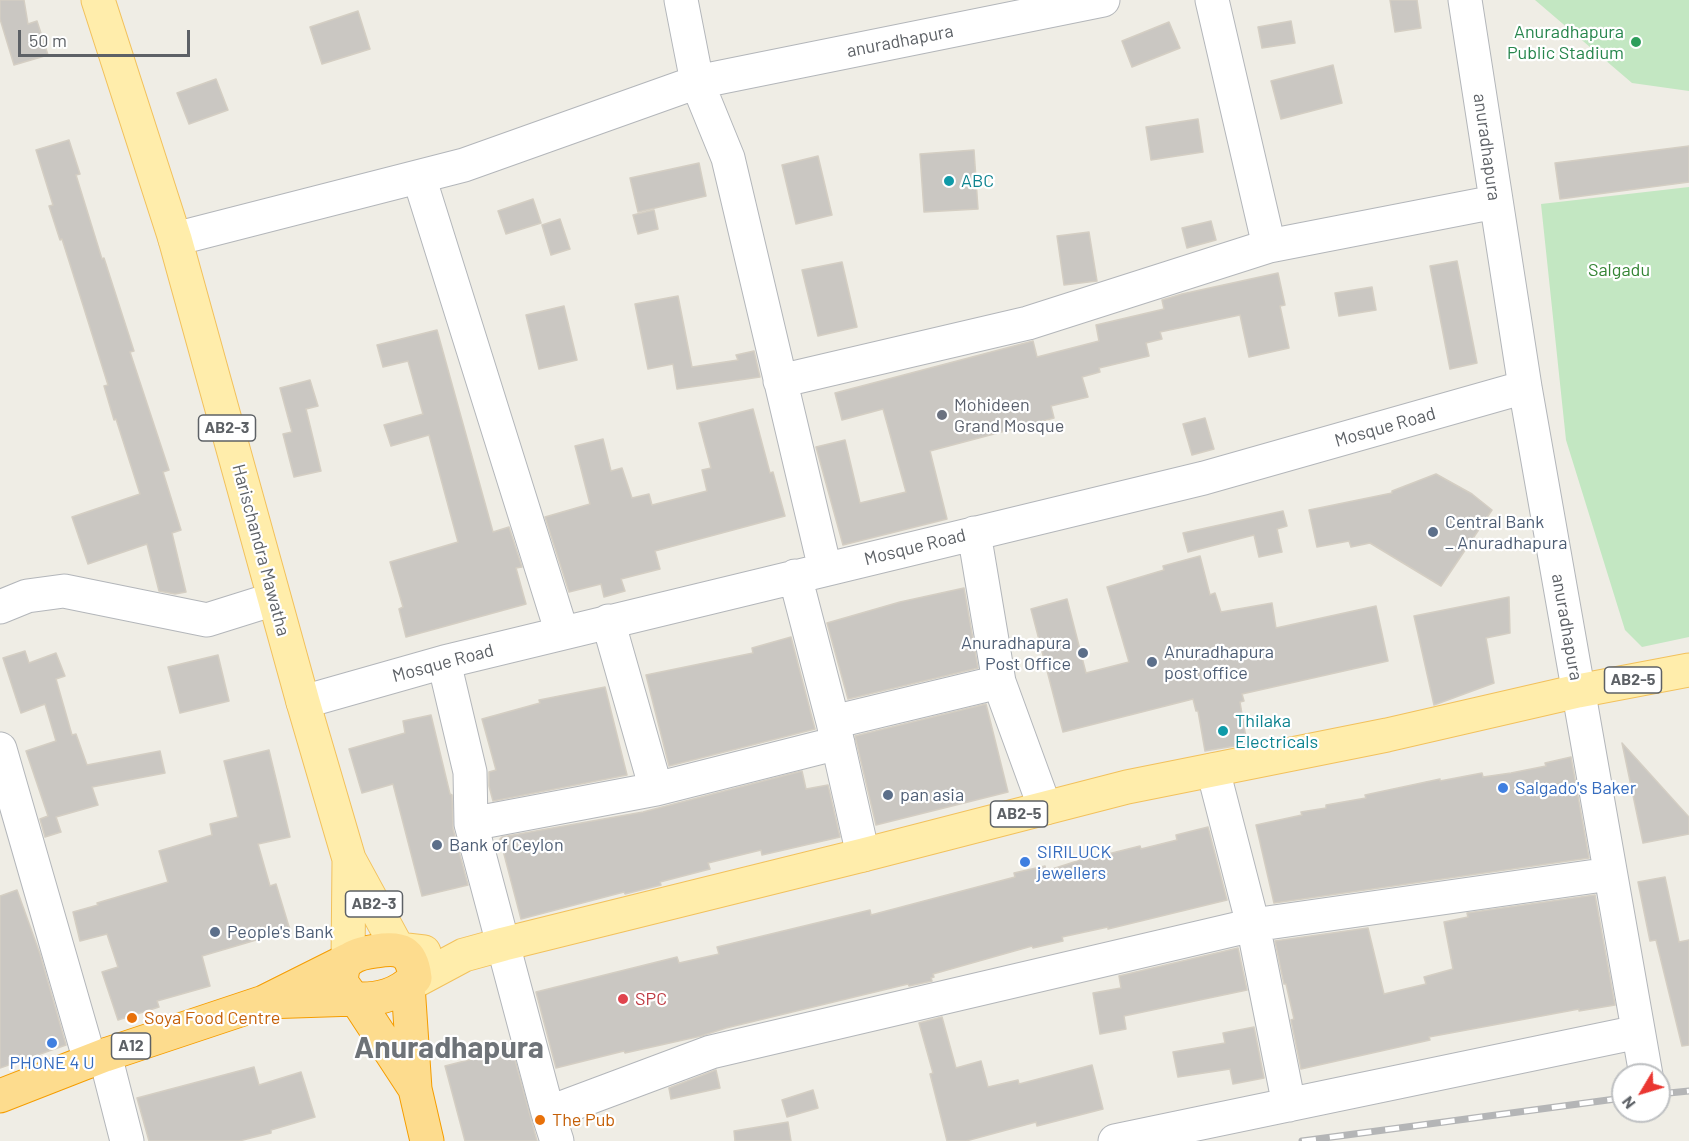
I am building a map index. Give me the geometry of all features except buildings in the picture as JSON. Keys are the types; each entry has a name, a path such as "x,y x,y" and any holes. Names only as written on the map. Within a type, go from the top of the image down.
{"highway":[{"path":"356,999 383,998 408,986 415,978 414,965 406,954 398,949 373,951 356,956 348,960 343,967 341,982 356,999 415,1089"},
{"name":"A12","path":"0,1096 97,1058 264,1002 348,960"},
{"path":"408,986 415,1089 427,1141"},
{"name":"A12","path":"264,1002 356,999"}],"main road":[{"name":"Harischandra Mawatha","path":"98,0 175,239 274,599 349,859 398,949"},
{"name":"AB2-5","path":"408,986 464,956 504,944 1127,787 1397,733 1578,691 1689,670"},
{"name":"Harischandra Mawatha","path":"348,960 349,859"},
{"name":"AB2-5","path":"398,949 464,956"}],"street":[{"path":"681,0 697,82 728,158 780,381 836,733 863,855"},
{"name":"anuradhapura","path":"175,239 464,165 697,82 1103,0"},
{"path":"1212,0 1269,246"},
{"name":"anuradhapura","path":"1465,0 1525,387 1644,1063"},
{"path":"419,177 562,633"},
{"path":"780,381 1028,322 1269,246 1495,202"},
{"name":"Mosque Road","path":"303,702 444,662 1204,478 1525,387"},
{"path":"974,533 999,682 1045,808"},
{"path":"0,607 27,596 64,591 207,620 274,599"},
{"path":"609,621 656,789"},
{"path":"444,662 470,772 471,824 552,1127 711,1052 1252,925 1610,874"},
{"path":"471,824 656,789 999,682"},
{"path":"0,749 97,1058 127,1141"},
{"path":"1213,770 1252,925 1289,1105"},
{"path":"1115,1141 1638,1032"}],"green space":[{"name":"Anuradhapura Public Stadium","path":"1535,0 1689,0 1689,91 1632,83"},
{"name":"Salgadu","path":"1689,187 1689,637 1642,647 1625,630 1566,440 1541,204"}],"railway":[{"path":"1671,1093 1689,1091"},
{"path":"1302,1141 1611,1100"}],"place":[{"name":"Anuradhapura Public Stadium","path":"1636,42"},
{"name":"ABC","path":"949,181"},
{"name":"Mohideen Grand Mosque","path":"942,415"},
{"name":"Central Bank _ Anuradhapura","path":"1433,532"},
{"name":"Anuradhapura Post Office","path":"1083,653"},
{"name":"Anuradhapura post office","path":"1152,662"},
{"name":"Thilaka Electricals","path":"1223,731"},
{"name":"Salgado's Baker","path":"1503,788"},
{"name":"pan asia","path":"888,795"},
{"name":"Bank of Ceylon","path":"437,845"},
{"name":"SIRILUCK jewellers","path":"1025,862"},
{"name":"People's Bank","path":"215,932"},
{"name":"SPC","path":"623,999"},
{"name":"Soya Food Centre","path":"132,1018"},
{"name":"PHONE 4 U","path":"52,1043"},
{"name":"The Pub","path":"540,1120"}],"district":[{"name":"Anuradhapura","path":"449,1048"}]}
